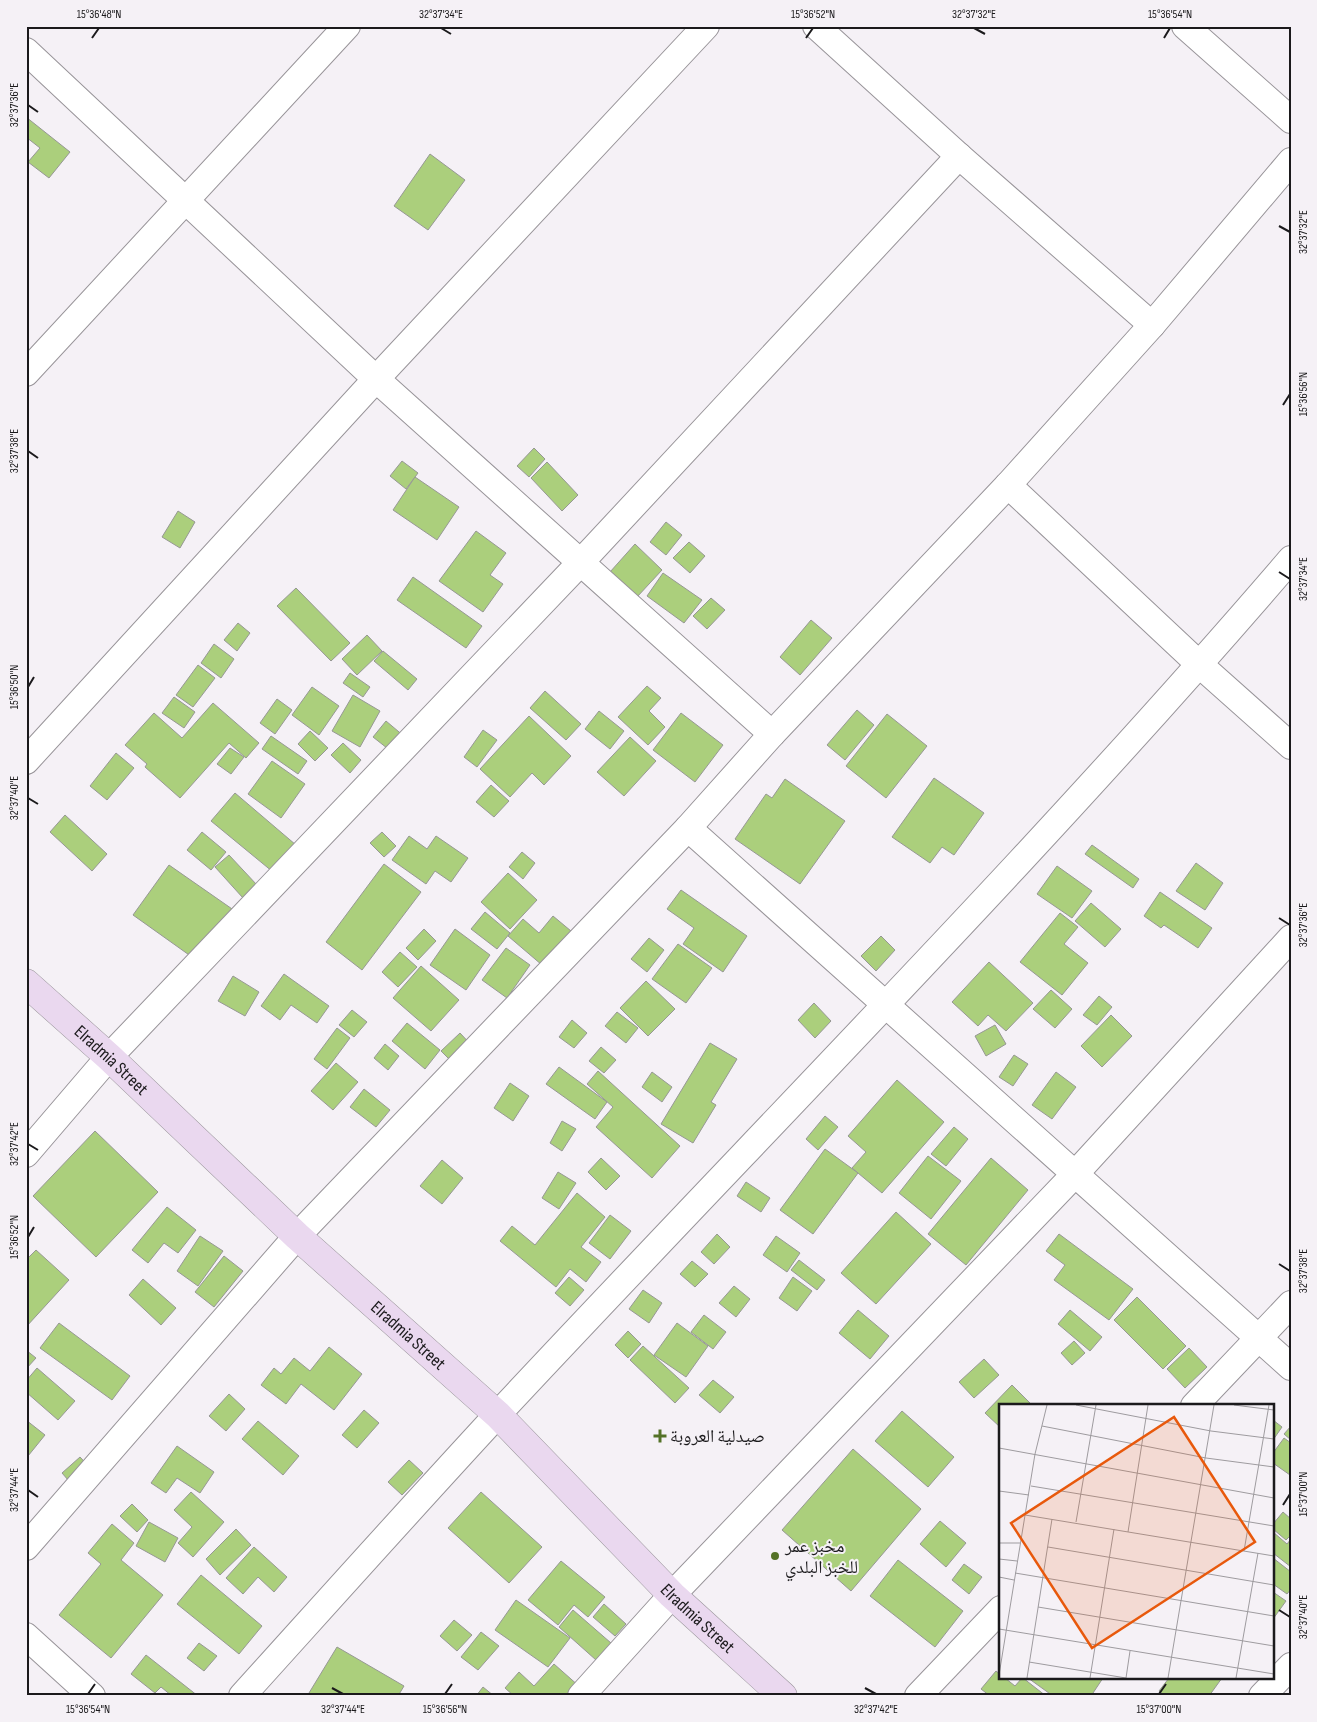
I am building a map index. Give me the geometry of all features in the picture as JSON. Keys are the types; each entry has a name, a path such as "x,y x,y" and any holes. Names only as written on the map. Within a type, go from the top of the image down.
{"street":[{"path":"26,374 347,26"},
{"path":"26,761 376,379 706,26"},
{"path":"816,26 959,156 1152,324"},
{"path":"1185,26 1291,120"},
{"path":"26,51 376,379 772,734"},
{"path":"26,1154 110,1057 581,562 959,156"},
{"path":"26,1547 297,1236 688,828 772,734 1008,485 1152,324 1291,161"},
{"path":"1008,485 1291,746"},
{"path":"242,1696 498,1415 886,1005 1200,664 1291,559"},
{"path":"688,828 1291,1367"},
{"path":"581,1696 672,1594 1076,1173 1291,938"},
{"name":"Elradmia Street","path":"26,983 110,1057 297,1236 498,1415 672,1594 783,1696"},
{"path":"1196,1404 1291,1304"},
{"path":"918,1696 999,1611"},
{"path":"26,1636 92,1696"},
{"path":"1262,1696 1291,1666"}],"building":[{"path":"26,117 70,152 49,178 28,162 40,148 26,137"},
{"path":"430,154 465,180 428,230 394,206"},
{"path":"534,448 545,459 529,477 517,466"},
{"path":"402,461 418,473 406,489 390,476"},
{"path":"547,462 578,495 562,511 531,478"},
{"path":"415,477 459,507 437,540 393,510"},
{"path":"178,511 195,522 180,548 162,537"},
{"path":"666,522 682,535 666,555 650,542"},
{"path":"476,531 506,553 490,575 503,584 483,612 439,581"},
{"path":"689,542 705,556 690,573 673,558"},
{"path":"635,544 662,570 637,597 610,572"},
{"path":"663,573 702,600 684,623 647,596"},
{"path":"413,577 482,626 466,648 397,600"},
{"path":"296,588 350,643 331,661 277,606"},
{"path":"711,598 725,610 707,629 693,616"},
{"path":"811,620 832,638 800,675 780,657"},
{"path":"238,623 250,633 237,651 224,640"},
{"path":"367,635 382,651 357,675 342,659"},
{"path":"214,644 234,659 221,678 201,663"},
{"path":"383,651 417,679 408,690 374,661"},
{"path":"198,665 215,678 193,707 176,695"},
{"path":"350,673 370,687 363,697 343,683"},
{"path":"647,686 661,698 649,711 665,727 648,745 618,717"},
{"path":"312,687 339,706 319,735 292,715"},
{"path":"545,691 581,724 566,740 530,708"},
{"path":"353,695 380,711 360,747 332,731"},
{"path":"174,697 195,712 184,728 162,713"},
{"path":"277,699 292,710 275,734 260,723"},
{"path":"213,703 259,743 246,758 229,743 180,798 145,767 147,764 125,745 154,713 182,738"},
{"path":"857,710 874,725 845,760 827,745"},
{"path":"599,711 624,731 610,749 585,729"},
{"path":"681,713 723,745 695,782 653,750"},
{"path":"887,714 927,746 886,798 846,766"},
{"path":"529,716 571,756 544,785 532,773 510,797 480,769"},
{"path":"386,721 405,737 392,752 373,737"},
{"path":"483,730 497,740 477,767 464,757"},
{"path":"310,731 328,748 315,761 298,744"},
{"path":"271,736 307,761 298,774 262,749"},
{"path":"630,737 656,761 624,796 597,772"},
{"path":"343,743 361,760 350,773 331,755"},
{"path":"230,748 244,757 231,774 217,764"},
{"path":"116,753 134,768 107,800 90,786"},
{"path":"272,761 305,784 281,818 248,794"},
{"path":"934,778 984,813 954,855 942,847 930,863 892,837"},
{"path":"785,779 845,821 800,884 735,839 766,794 772,798"},
{"path":"491,785 509,801 494,817 476,802"},
{"path":"235,793 296,845 273,872 211,821"},
{"path":"65,815 107,854 92,871 50,832"},
{"path":"202,832 226,852 211,870 187,850"},
{"path":"382,832 396,846 384,857 370,843"},
{"path":"409,836 427,849 436,836 468,858 451,882 435,871 426,884 392,860"},
{"path":"1092,845 1139,879 1133,888 1085,854"},
{"path":"522,852 535,863 523,879 509,867"},
{"path":"229,855 257,885 243,898 215,867"},
{"path":"1196,863 1223,883 1205,910 1176,891"},
{"path":"384,864 421,892 362,970 326,942"},
{"path":"169,865 235,911 199,962 133,915"},
{"path":"1057,866 1092,891 1072,918 1037,894"},
{"path":"508,873 537,900 510,929 481,902"},
{"path":"681,890 747,936 723,972 683,944 694,928 667,909"},
{"path":"1160,892 1212,928 1198,948 1164,925 1161,928 1144,916"},
{"path":"1091,903 1121,929 1105,947 1075,921"},
{"path":"485,912 510,933 497,949 471,929"},
{"path":"1060,913 1078,927 1064,944 1088,963 1062,995 1020,962"},
{"path":"553,916 571,931 542,965 508,936 523,919 539,933"},
{"path":"424,929 436,941 418,960 406,948"},
{"path":"455,929 490,955 466,990 430,965"},
{"path":"881,936 895,950 876,971 861,956"},
{"path":"649,938 664,950 647,972 631,959"},
{"path":"678,944 712,968 686,1003 652,979"},
{"path":"506,948 530,965 507,998 482,980"},
{"path":"400,952 417,967 398,987 382,972"},
{"path":"989,962 1033,1003 1006,1031 988,1015 978,1026 952,1002"},
{"path":"421,966 459,1000 431,1031 393,998"},
{"path":"284,974 329,1006 317,1023 291,1005 280,1020 261,1006"},
{"path":"233,976 259,992 245,1016 218,1001"},
{"path":"646,981 675,1009 648,1036 620,1008"},
{"path":"1051,990 1072,1009 1055,1028 1033,1009"},
{"path":"1099,996 1112,1007 1097,1025 1083,1015"},
{"path":"814,1003 831,1021 815,1038 798,1020"},
{"path":"352,1010 367,1022 354,1037 339,1025"},
{"path":"617,1012 638,1028 626,1043 605,1026"},
{"path":"1111,1015 1132,1036 1102,1067 1081,1046"},
{"path":"572,1020 587,1033 574,1048 559,1037"},
{"path":"407,1023 440,1050 425,1069 392,1041"},
{"path":"995,1025 1006,1044 986,1056 975,1036"},
{"path":"337,1028 350,1038 327,1069 314,1059"},
{"path":"460,1033 474,1048 455,1065 441,1051"},
{"path":"710,1043 737,1059 711,1102 716,1105 693,1143 661,1124"},
{"path":"385,1044 399,1056 388,1070 374,1058"},
{"path":"601,1047 616,1060 604,1073 589,1061"},
{"path":"1014,1055 1028,1064 1013,1086 999,1077"},
{"path":"336,1063 358,1082 333,1110 311,1091"},
{"path":"559,1067 607,1102 595,1119 546,1084"},
{"path":"598,1071 680,1146 652,1178 596,1127 613,1107 587,1084"},
{"path":"652,1072 672,1087 662,1102 642,1087"},
{"path":"1056,1072 1076,1087 1052,1119 1032,1105"},
{"path":"897,1080 944,1122 882,1193 852,1168 866,1152 848,1136"},
{"path":"510,1083 529,1096 513,1121 494,1108"},
{"path":"364,1089 390,1110 376,1127 350,1107"},
{"path":"825,1116 838,1127 818,1150 806,1139"},
{"path":"562,1121 576,1129 562,1151 550,1143"},
{"path":"954,1127 968,1139 946,1166 931,1154"},
{"path":"95,1131 158,1192 96,1257 33,1196"},
{"path":"825,1149 858,1173 813,1234 780,1210"},
{"path":"928,1156 961,1181 931,1219 899,1193"},
{"path":"601,1158 620,1176 606,1190 588,1172"},
{"path":"991,1158 1028,1190 966,1265 928,1234"},
{"path":"442,1160 463,1178 442,1204 420,1186"},
{"path":"558,1172 576,1183 559,1209 542,1198"},
{"path":"746,1182 770,1198 761,1212 737,1196"},
{"path":"577,1193 605,1217 581,1247 601,1262 586,1282 570,1269 556,1287 500,1241 512,1226 535,1245"},
{"path":"167,1207 196,1230 178,1253 164,1243 148,1263 132,1250"},
{"path":"896,1212 931,1244 876,1304 841,1273"},
{"path":"610,1215 631,1231 610,1259 589,1243"},
{"path":"717,1234 730,1247 714,1264 701,1252"},
{"path":"1059,1234 1133,1289 1109,1320 1054,1280 1065,1265 1046,1251"},
{"path":"200,1236 223,1251 198,1286 177,1271"},
{"path":"776,1236 800,1253 787,1272 763,1255"},
{"path":"36,1250 69,1280 26,1327 26,1260"},
{"path":"224,1256 243,1271 214,1307 195,1292"},
{"path":"799,1260 825,1280 817,1290 791,1270"},
{"path":"692,1261 708,1274 695,1287 680,1274"},
{"path":"569,1277 584,1290 570,1306 555,1293"},
{"path":"793,1277 812,1291 797,1311 779,1298"},
{"path":"143,1279 176,1308 161,1325 129,1295"},
{"path":"734,1286 750,1299 736,1317 719,1303"},
{"path":"643,1290 662,1303 649,1323 629,1309"},
{"path":"1137,1297 1186,1346 1163,1369 1114,1320"},
{"path":"858,1310 889,1336 870,1359 839,1333"},
{"path":"1070,1310 1102,1337 1090,1351 1058,1324"},
{"path":"704,1315 726,1332 713,1349 691,1332"},
{"path":"59,1323 130,1376 112,1400 40,1348"},
{"path":"677,1323 708,1346 686,1377 654,1355"},
{"path":"628,1331 641,1344 628,1358 615,1345"},
{"path":"1074,1341 1085,1353 1072,1365 1061,1353"},
{"path":"643,1346 689,1388 675,1403 630,1360"},
{"path":"329,1347 362,1374 334,1410 301,1384 286,1404 261,1385 274,1368 281,1374 294,1358 310,1371"},
{"path":"1189,1348 1207,1367 1185,1388 1167,1369"},
{"path":"26,1350 36,1358 26,1369"},
{"path":"984,1359 999,1375 974,1398 959,1382"},
{"path":"37,1368 75,1401 58,1420 26,1392 26,1381"},
{"path":"713,1380 734,1397 720,1413 699,1395"},
{"path":"1012,1385 1030,1403 999,1404 999,1426 985,1413"},
{"path":"229,1394 245,1409 226,1431 209,1416"},
{"path":"364,1410 379,1423 357,1448 342,1435"},
{"path":"902,1411 954,1457 928,1487 875,1441"},
{"path":"26,1420 45,1435 28,1456 26,1455"},
{"path":"258,1421 299,1456 283,1475 242,1439"},
{"path":"1274,1421 1282,1427 1274,1439"},
{"path":"1291,1426 1291,1440 1284,1434"},
{"path":"1284,1438 1291,1443 1290,1475 1274,1464 1274,1452"},
{"path":"177,1446 214,1472 200,1493 177,1478 166,1493 151,1483"},
{"path":"853,1449 921,1509 851,1591 782,1530"},
{"path":"80,1457 94,1472 75,1488 62,1473"},
{"path":"409,1460 423,1473 402,1495 388,1482"},
{"path":"191,1492 224,1522 193,1557 178,1543 192,1527 174,1510"},
{"path":"481,1492 542,1547 509,1583 448,1528"},
{"path":"132,1504 148,1520 137,1532 120,1516"},
{"path":"1283,1512 1291,1519 1291,1535 1286,1540 1274,1530 1274,1523"},
{"path":"940,1521 966,1543 946,1567 920,1544"},
{"path":"149,1522 178,1538 165,1562 136,1546"},
{"path":"112,1524 134,1543 121,1560 163,1595 111,1658 59,1615 101,1564 88,1553"},
{"path":"236,1529 251,1545 220,1575 206,1559"},
{"path":"1274,1533 1287,1544 1291,1539 1291,1567 1274,1554"},
{"path":"254,1547 287,1577 274,1592 258,1577 243,1594 226,1578"},
{"path":"1274,1559 1291,1572 1291,1589 1287,1594 1274,1585"},
{"path":"898,1560 963,1611 935,1647 870,1596"},
{"path":"561,1561 605,1597 588,1617 574,1605 558,1625 528,1600"},
{"path":"964,1564 982,1577 969,1594 952,1580"},
{"path":"201,1575 262,1626 239,1654 177,1604"},
{"path":"1274,1593 1286,1601 1274,1618"},
{"path":"516,1600 570,1638 548,1667 495,1630"},
{"path":"604,1604 626,1624 615,1636 593,1617"},
{"path":"573,1610 611,1643 596,1660 559,1627"},
{"path":"454,1620 472,1635 457,1651 440,1636"},
{"path":"481,1632 499,1646 478,1670 461,1657"},
{"path":"199,1643 217,1656 204,1671 187,1658"},
{"path":"337,1647 404,1686 398,1696 313,1696 309,1693"},
{"path":"146,1655 198,1696 172,1696 161,1687 155,1693 131,1674"},
{"path":"554,1664 580,1687 572,1696 514,1696 505,1688 519,1672 534,1686"},
{"path":"996,1671 999,1673 999,1680 1008,1680 1015,1686 1020,1680 1026,1680 1046,1696 990,1696 981,1689"},
{"path":"1031,1680 1102,1680 1091,1696 1053,1696"},
{"path":"1167,1680 1221,1680 1209,1696 1165,1696 1159,1691"},
{"path":"483,1687 494,1696 476,1696"}],"place":[{"name":"صيدلية العروبة","path":"660,1436"},
{"name":"مخبز عمر للخبز البلدي","path":"775,1556"}]}
